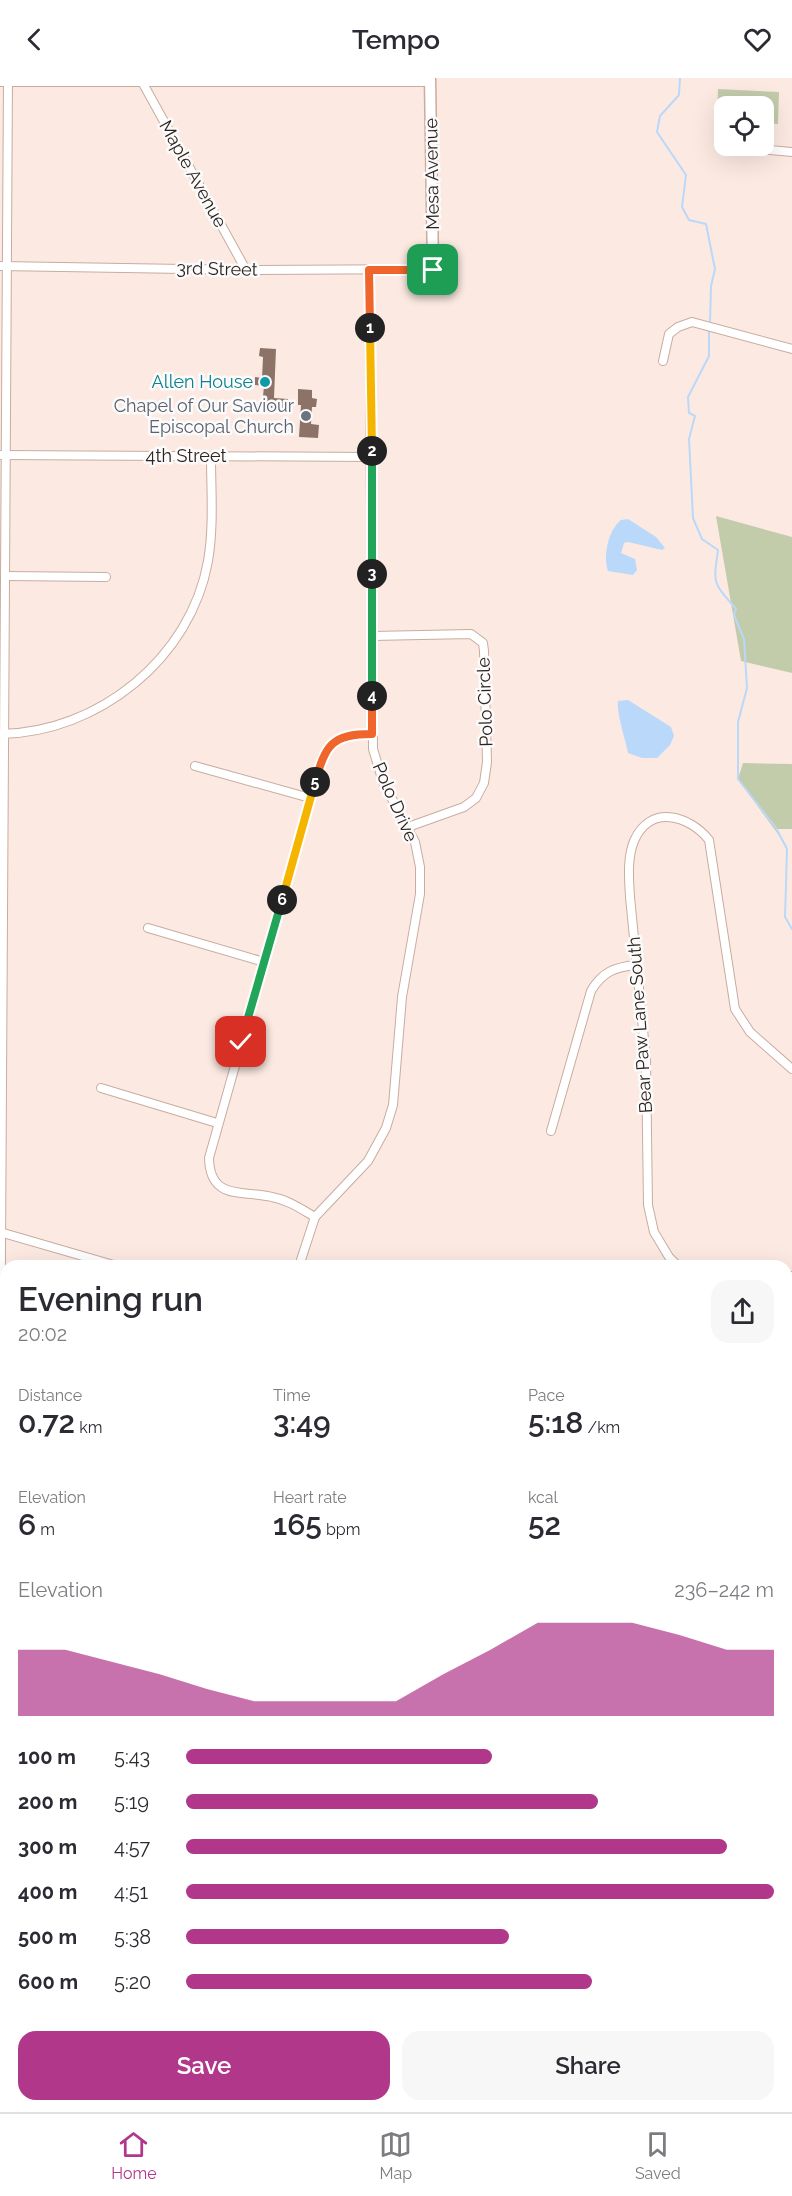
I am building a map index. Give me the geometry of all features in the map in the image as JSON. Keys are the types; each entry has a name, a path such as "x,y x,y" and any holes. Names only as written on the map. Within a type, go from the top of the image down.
{"street":[{"name":"Maple Avenue","path":"141,80 246,270"},
{"path":"1,1260 6,81 430,80"},
{"name":"Mesa Avenue","path":"430,80 433,270"},
{"path":"774,150 792,152"},
{"name":"3rd Street","path":"4,266 433,270"},
{"name":"Polo Drive","path":"301,1260 315,1217 368,1161 390,1116 402,997 420,894 418,856 408,827 383,782 375,758 372,734 369,270"},
{"path":"663,361 669,333 692,322 792,349"},
{"name":"4th Street","path":"3,455 372,458"},
{"path":"2,734 54,727 88,714 142,678 169,647 197,596 208,562 211,456"},
{"path":"5,576 106,578"},
{"name":"Polo Circle","path":"372,636 471,634 478,637 484,651 487,762 484,783 476,798 464,807 408,827"},
{"path":"315,1217 284,1200 263,1195 238,1194 217,1183 211,1172 208,1158 326,749 339,738 347,735 372,734"},
{"path":"195,766 310,798"},
{"name":"Bear Paw Lane South","path":"672,1260 654,1232 648,1205 646,1060 630,897 631,857 634,841 648,824 655,820 675,817 684,820 695,825 709,840 735,1009 750,1032 792,1069"},
{"path":"148,928 264,962"},
{"path":"551,1131 591,991 605,974 621,966 636,965"},
{"path":"101,1088 217,1123"},
{"path":"1,1232 97,1260"}],"green space":[{"path":"718,89 779,92 778,124 774,124 774,96 718,96"},
{"path":"716,516 792,537 792,673 741,661"},
{"path":"743,763 792,764 792,829 776,829 788,848 738,779"}],"water":[{"path":"628,519 656,537 665,548 662,550 624,543 621,553 635,559 637,570 633,575 608,571 606,558 613,530 621,520"},
{"path":"628,700 671,727 674,736 670,745 657,758 642,758 628,753 618,701"}],"building":[{"name":"Allen House","path":"260,348 276,349 274,398 288,399 287,409 262,407 264,386 255,385 255,377 262,378 263,357 259,356"},
{"name":"Chapel of Our Saviour Episcopal Church","path":"298,389 312,390 312,398 317,399 316,407 312,407 311,424 319,425 318,438 299,437 301,405 298,405"}],"waterway":[{"path":"680,78 679,95 660,116 657,132 686,175 682,207 689,220 706,224 715,269 711,286 710,323"},
{"path":"709,329 709,356 688,397 689,413 695,416 689,439 693,518 702,539 718,550 716,583 736,609 734,615 744,639 747,688 738,722 738,779 776,828 787,849 785,917 792,929"}],"place":[{"name":"Allen House","path":"265,382"},
{"name":"Chapel of Our Saviour Episcopal Church","path":"306,416"}],"route":[{"path":"241,1042 322,758 326,749 339,738 355,734 372,734 369,270 433,270"}]}
